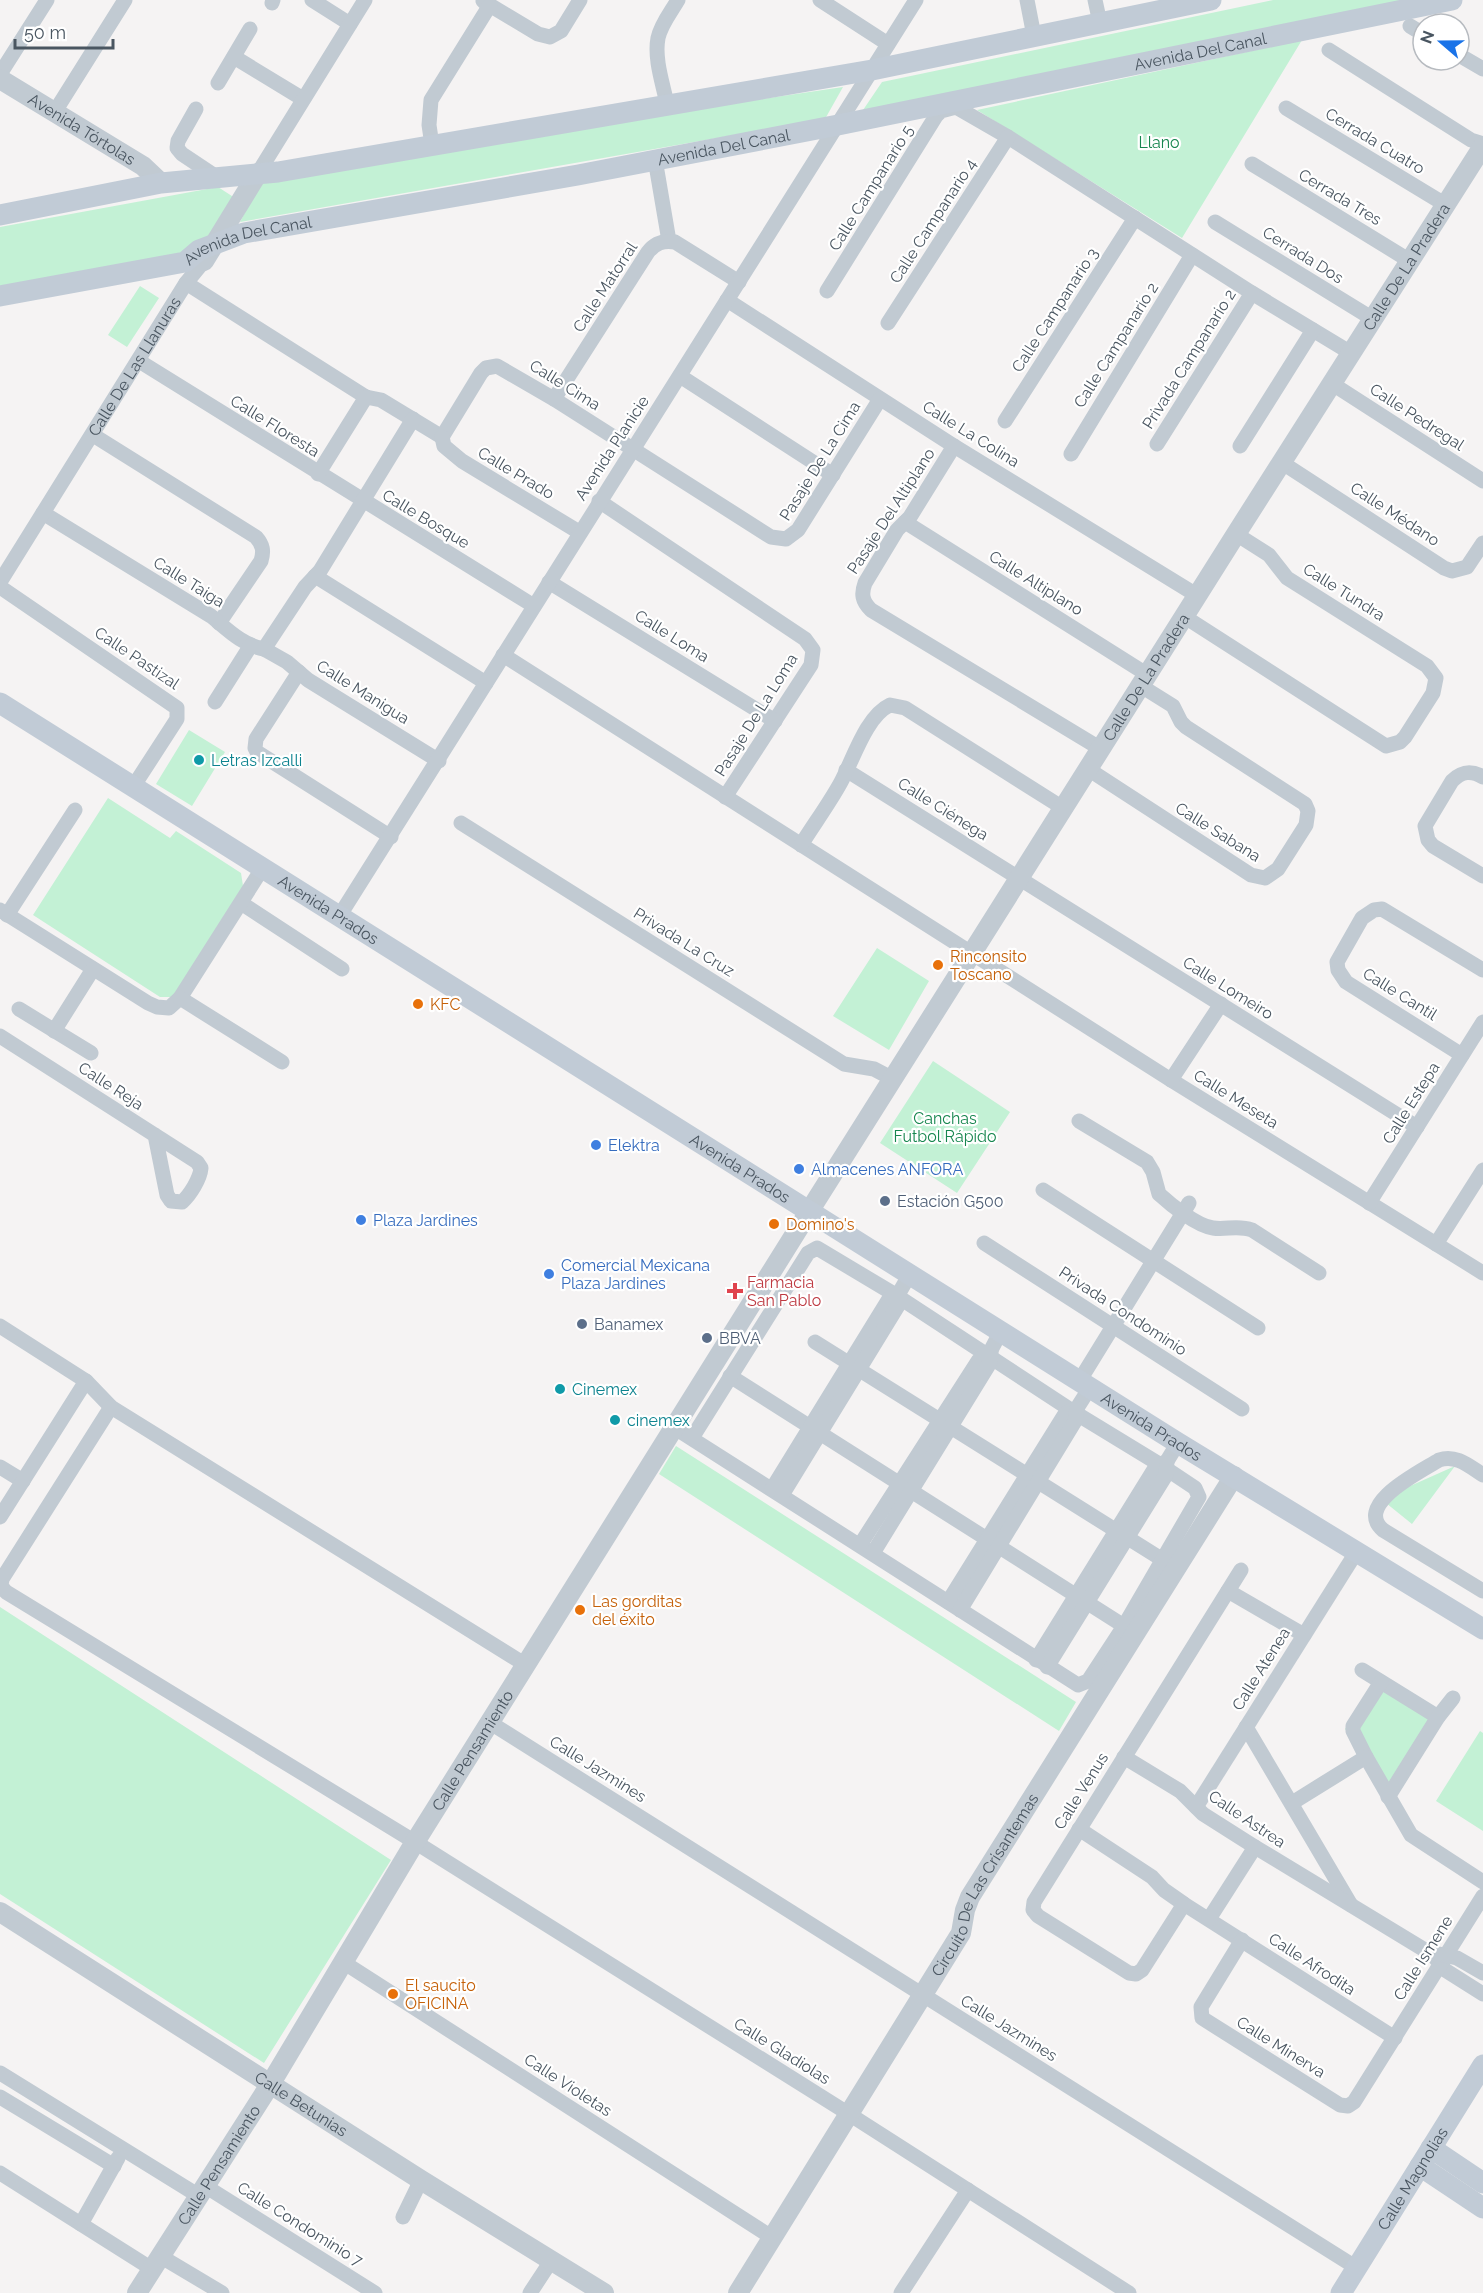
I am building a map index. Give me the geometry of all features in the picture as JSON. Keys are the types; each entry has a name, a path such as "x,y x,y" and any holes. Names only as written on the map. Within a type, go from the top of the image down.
{"main road":[{"path":"0,215 161,183 258,172 278,172 872,70 1100,23 1164,5 1211,0"},
{"name":"Avenida Del Canal","path":"0,296 185,262 199,250 244,233 578,175 838,125 1452,0"},
{"name":"Avenida Prados","path":"0,703 1178,1443 1483,1629"},
{"name":"Calle Magnolias","path":"1341,2293 1483,2065"},
{"path":"1431,2148 1483,2183"},
{"path":"1420,2166 1483,2208"}],"street":[{"path":"0,74 47,0"},
{"path":"54,113 125,0"},
{"path":"312,0 350,24"},
{"name":"Calle De Las Llanuras","path":"0,582 186,283 216,242 365,0"},
{"path":"432,145 429,124 431,100 485,3 538,34 550,38 561,31 580,0"},
{"path":"667,104 658,55 658,39 678,0"},
{"path":"820,0 888,44"},
{"name":"Avenida Planicie","path":"340,915 916,0"},
{"path":"1027,0 1034,36"},
{"path":"1095,0 1100,23"},
{"path":"218,83 250,29"},
{"path":"1329,50 1483,145"},
{"path":"234,57 303,99"},
{"name":"Avenida Tórtolas","path":"0,79 143,166 161,183"},
{"name":"Calle Campanario 5","path":"827,291 941,111 948,107 963,110 1008,137"},
{"name":"Cerrada Cuatro","path":"1286,108 1446,205"},
{"path":"196,109 178,141 177,148 182,154 218,178"},
{"path":"1008,137 1350,353"},
{"name":"Calle Campanario 4","path":"888,323 1008,137"},
{"name":"Calle De La Pradera","path":"810,1210 1483,145"},
{"path":"655,159 669,241 680,245 739,282"},
{"name":"Cerrada Tres","path":"1252,164 1410,261"},
{"name":"Calle Campanario 3","path":"1005,421 1135,218"},
{"name":"Cerrada Dos","path":"1215,222 1373,319"},
{"name":"Calle Matorral","path":"554,399 648,252 656,244 669,241"},
{"name":"Calle Campanario 2","path":"1071,454 1192,255"},
{"path":"186,283 366,397"},
{"name":"Privada Campanario 2","path":"1157,444 1252,293"},
{"name":"Calle La Colina","path":"727,300 954,446 1198,596"},
{"path":"1240,446 1313,330"},
{"name":"Calle Floresta","path":"139,361 318,474 366,397"},
{"name":"Calle Cima","path":"442,437 481,373 491,366 503,368 771,537 786,539"},
{"path":"680,376 833,475"},
{"name":"Calle Pedregal","path":"1331,383 1483,481"},
{"name":"Calle Prado","path":"366,397 381,400 442,437 444,446 462,461 579,532"},
{"name":"Pasaje De La Cima","path":"786,539 798,530 880,399"},
{"path":"318,474 363,502 413,419"},
{"name":"Calle Taiga","path":"43,513 219,623 261,561 263,554 261,542 256,537 93,435"},
{"name":"Pasaje Del Altiplano","path":"954,446 865,583 862,598 871,610 1101,749"},
{"name":"Calle Médano","path":"1281,462 1444,568 1452,571 1467,567 1483,543"},
{"name":"Pasaje De La Loma","path":"599,501 805,639 813,650 811,665 725,797"},
{"name":"Calle Bosque","path":"215,702 315,576 363,502 534,606"},
{"name":"Calle Altiplano","path":"905,522 1144,680"},
{"name":"Calle Tundra","path":"1185,616 1378,743 1393,745 1405,737 1433,693 1436,678 1427,666 1287,578 1269,555 1236,534"},
{"path":"315,576 486,683"},
{"name":"Calle Loma","path":"549,582 775,721"},
{"name":"Calle Pastizal","path":"0,587 177,708 177,719 133,787"},
{"path":"219,623 287,662 299,672"},
{"name":"Calle Meseta","path":"503,656 1171,1080 1483,1274"},
{"name":"Calle Manigua","path":"391,837 261,755 255,748 256,739 299,672 439,760"},
{"name":"Calle Sabana","path":"1088,769 1251,875 1265,878 1278,869 1306,825 1308,811 1305,804 1186,726 1181,722 1173,706 1144,680"},
{"path":"801,845 841,783 852,756 878,714 890,705 905,708 1063,808"},
{"name":"Calle Ciénega","path":"846,770 1020,878"},
{"path":"1483,777 1472,772 1458,775 1428,819 1425,833 1433,846 1483,876"},
{"path":"75,810 4,913 157,1007 169,1008 180,998 262,869"},
{"name":"Privada La Cruz","path":"460,823 844,1064 874,1068 893,1079"},
{"name":"Calle Lomeiro","path":"1020,878 1417,1127"},
{"path":"241,903 342,969"},
{"name":"Calle Cantil","path":"1462,1055 1347,982 1338,970 1337,962 1362,918 1374,910 1382,909 1483,970"},
{"path":"54,1031 93,969"},
{"path":"180,998 282,1062"},
{"path":"1171,1080 1221,1004"},
{"path":"19,1009 91,1053"},
{"name":"Calle Estepa","path":"1369,1203 1483,1022"},
{"name":"Calle Reja","path":"0,1036 197,1162 201,1168 200,1175 182,1202 171,1201 167,1195 155,1136"},
{"path":"1079,1121 1147,1162 1153,1172 1159,1194 1186,1207 1211,1228 1240,1226 1252,1230 1319,1273"},
{"path":"1436,1244 1483,1170"},
{"path":"1043,1190 1258,1328"},
{"path":"954,1606 1032,1479 1076,1421 1075,1411 1085,1383 1114,1325 1186,1207"},
{"name":"Calle Pensamiento","path":"138,2293 271,2084 489,1722 810,1210"},
{"name":"Privada Condominio","path":"984,1243 1242,1409"},
{"path":"675,1428 1075,1684 1085,1684 1124,1626 1199,1497 1195,1488 1165,1465 1075,1411 897,1295 821,1250 810,1250 692,1438"},
{"path":"777,1492 854,1366 898,1304 897,1295 910,1274"},
{"path":"0,1326 86,1381 111,1407 526,1665"},
{"path":"866,1549 989,1354 1001,1331"},
{"path":"815,1342 1163,1560"},
{"path":"730,1376 1124,1626"},
{"path":"0,1517 86,1381"},
{"name":"Calle Gladiolas","path":"111,1407 2,1579 3,1590 415,1842 849,2114 1129,2293"},
{"path":"1042,1663 1120,1535 1166,1475 1165,1465 1178,1443"},
{"path":"1483,1475 1457,1460 1445,1458 1384,1496 1376,1514 1378,1526 1483,1591"},
{"path":"0,1467 23,1482"},
{"name":"Circuito De Las Crisantemas","path":"738,2293 961,1934 970,1897 1234,1476"},
{"name":"Calle Atenea","path":"1196,1807 1357,1551"},
{"name":"Calle Venus","path":"1184,1904 1142,1970 1136,1974 1129,1973 1038,1916 1033,1910 1034,1902 1241,1570"},
{"path":"1228,1591 1304,1635"},
{"path":"1362,1670 1438,1717"},
{"path":"1381,1682 1353,1726 1366,1757 1413,1836 1483,1882"},
{"path":"1388,1797 1438,1717 1453,1698"},
{"name":"Calle Jazmines","path":"489,1722 1357,2268"},
{"name":"Calle Astrea","path":"1246,1727 1353,1907"},
{"name":"Calle Astrea","path":"1124,1757 1180,1791 1196,1807 1255,1848 1440,1958 1483,1994"},
{"path":"1292,1803 1366,1757"},
{"name":"Calle Afrodita","path":"1079,1829 1147,1874 1184,1904 1395,2038"},
{"path":"1209,1919 1255,1848"},
{"name":"Calle Ismene","path":"1395,2038 1440,1958 1483,1896"},
{"name":"Calle Betunias","path":"0,1912 421,2180 604,2293"},
{"name":"Calle Minerva","path":"1242,1940 1201,2007 1200,2014 1204,2021 1344,2107 1354,2102 1395,2038"},
{"name":"Calle Astrea","path":"1440,1958 1457,1958 1483,1973"},
{"name":"Calle Violetas","path":"343,1962 773,2238"},
{"name":"Calle Condominio 7","path":"0,2073 123,2150 202,2191 375,2293"},
{"path":"0,2097 114,2166"},
{"path":"81,2224 123,2150"},
{"path":"0,2173 81,2224 222,2293"},
{"path":"403,2217 421,2180"},
{"path":"901,2293 968,2190"},
{"path":"530,2293 551,2261"}],"green space":[{"path":"1273,0 1411,0 861,113 882,82"},
{"name":"Llano","path":"1302,40 1182,238 977,110"},
{"path":"843,87 825,119 240,222 266,172"},
{"path":"218,187 235,198 210,235 179,257 0,287 0,227"},
{"path":"140,286 159,298 127,347 108,335"},
{"path":"189,730 225,752 192,806 156,784"},
{"path":"108,798 170,838 176,831 241,873 243,886 173,997 160,997 33,915"},
{"path":"877,948 929,981 889,1050 833,1016"},
{"name":"Canchas Futbol Rápido","path":"933,1061 1010,1112 957,1193 880,1143"},
{"path":"676,1446 1076,1702 1059,1731 659,1474"},
{"path":"1455,1466 1412,1524 1381,1499"},
{"path":"0,1607 391,1860 264,2063 0,1894"},
{"path":"1375,1681 1437,1717 1395,1795 1345,1729"},
{"path":"1480,1731 1483,1733 1483,1831 1436,1801"}],"place":[{"name":"Letras Izcalli","path":"199,760"},
{"name":"Rinconsito Toscano","path":"938,965"},
{"name":"KFC","path":"418,1004"},
{"name":"Elektra","path":"596,1145"},
{"name":"Almacenes ANFORA","path":"799,1169"},
{"name":"Estación G500","path":"885,1201"},
{"name":"Plaza Jardines","path":"361,1220"},
{"name":"Domino's","path":"774,1224"},
{"name":"Comercial Mexicana Plaza Jardines","path":"549,1274"},
{"name":"Farmacia San Pablo","path":"735,1291"},
{"name":"Banamex","path":"582,1324"},
{"name":"BBVA","path":"707,1338"},
{"name":"Cinemex","path":"560,1389"},
{"name":"cinemex","path":"615,1420"},
{"name":"Las gorditas del éxito","path":"580,1610"},
{"name":"El saucito OFICINA","path":"393,1994"}]}
